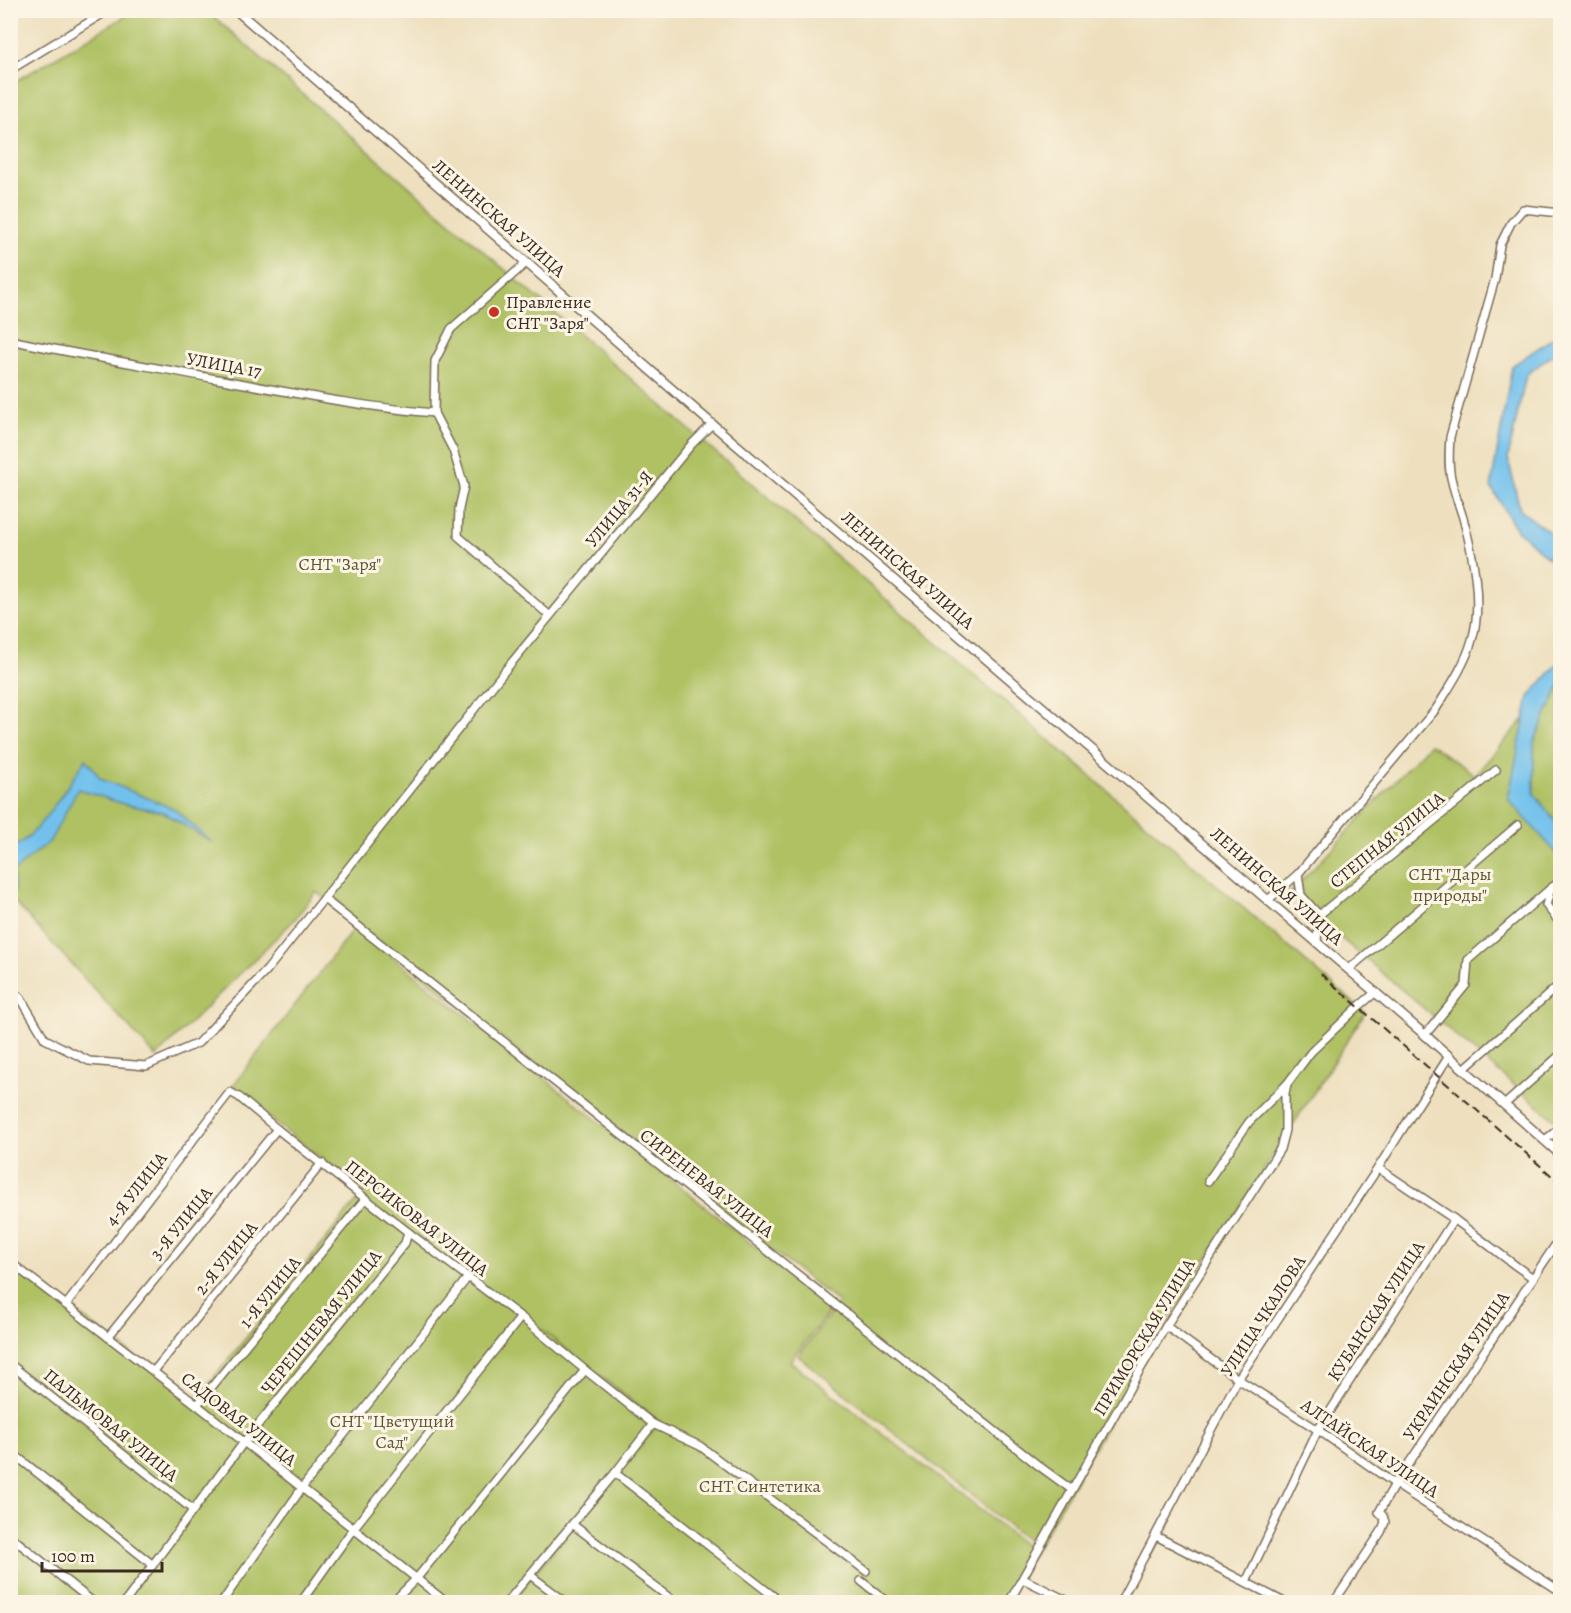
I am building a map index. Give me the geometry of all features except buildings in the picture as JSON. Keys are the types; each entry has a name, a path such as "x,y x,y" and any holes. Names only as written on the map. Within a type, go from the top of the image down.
{"street":[{"path":"10,69 109,10"},
{"name":"ЛЕНИНСКАЯ УЛИЦА","path":"236,10 712,424 1376,992 1560,1154"},
{"path":"1268,900 1298,874 1436,709 1453,682 1472,641 1477,617 1474,567 1451,477 1450,437 1496,279 1500,245 1511,223 1523,209 1560,213"},
{"path":"526,263 451,328 435,360 434,413 453,450 464,486 459,509 458,536 550,616"},
{"name":"УЛИЦА 17","path":"10,340 275,390 390,409 434,413"},
{"name":"УЛИЦА 31-Я","path":"10,990 20,997 45,1039 88,1061 146,1066 198,1043 267,970 488,691 692,445 712,424"},
{"path":"1560,715 1560,736"},
{"name":"СТЕПНАЯ УЛИЦА","path":"1319,915 1496,770"},
{"path":"1349,969 1518,825"},
{"path":"1298,874 1301,895 1319,915 1317,942"},
{"path":"1425,1035 1466,985 1468,960 1560,882"},
{"path":"1551,888 1546,905 1560,923"},
{"name":"СИРЕНЕВАЯ УЛИЦА","path":"324,899 1072,1490"},
{"path":"1464,1069 1560,984"},
{"path":"1208,1180 1249,1122 1287,1084 1311,1052 1376,992"},
{"path":"1504,1105 1560,1055"},
{"name":"УЛИЦА ЧКАЛОВА","path":"1120,1602 1238,1379 1378,1168 1449,1056"},
{"name":"ПРИМОРСКАЯ УЛИЦА","path":"1010,1602 1166,1326 1280,1149 1285,1130 1287,1084"},
{"name":"ПЕРСИКОВАЯ УЛИЦА","path":"230,1092 365,1199 522,1317 653,1424 700,1446 866,1571"},
{"name":"4-Я УЛИЦА","path":"66,1305 230,1092"},
{"path":"1545,1140 1560,1128"},
{"name":"3-Я УЛИЦА","path":"108,1337 277,1129"},
{"name":"2-Я УЛИЦА","path":"154,1371 322,1163"},
{"path":"1378,1168 1454,1219 1533,1278"},
{"name":"1-Я УЛИЦА","path":"197,1405 365,1199"},
{"name":"КУБАНСКАЯ УЛИЦА","path":"1246,1582 1318,1430 1454,1219"},
{"name":"ЧЕРЕШНЕВАЯ УЛИЦА","path":"125,1602 244,1442 405,1243 408,1232"},
{"name":"УКРАИНСКАЯ УЛИЦА","path":"1334,1602 1381,1532 1385,1522 1379,1512 1395,1484 1560,1238"},
{"name":"САДОВАЯ УЛИЦА","path":"10,1262 154,1371 446,1602"},
{"path":"222,1602 302,1488 468,1277"},
{"path":"301,1602 353,1529 522,1317"},
{"name":"АЛТАЙСКАЯ УЛИЦА","path":"1166,1326 1238,1379 1560,1591"},
{"name":"ПАЛЬМОВАЯ УЛИЦА","path":"10,1364 193,1510"},
{"path":"393,1602 417,1578 585,1370"},
{"path":"507,1602 653,1424"},
{"path":"10,1451 153,1565"},
{"path":"615,1473 781,1602"},
{"path":"572,1524 675,1602"},
{"path":"10,1536 93,1602"},
{"path":"1156,1536 1284,1602"},
{"path":"530,1575 566,1602"},
{"path":"1023,1579 1070,1602"},
{"path":"861,1581 888,1602"}],"green space":[{"name":"СНТ \"Заря\"","path":"134,11 207,11 1365,1013 1159,1333 1037,1548 798,1356 839,1303 316,892 294,920 156,1057 11,898 11,84"},
{"name":"СНТ \"Дары природы\"","path":"1560,678 1560,1124 1289,894 1430,744 1475,775"},
{"path":"355,927 832,1308 790,1361 1034,1552 1006,1602 511,1602 660,1422 524,1316 659,1423 510,1602 11,1602 10,1263 195,1401 364,1192 231,1088"}],"water":[{"path":"1560,333 1560,349 1526,375 1508,458 1520,510 1560,540 1560,569 1517,530 1491,487 1512,366"},
{"path":"1560,661 1560,685 1534,742 1534,793 1560,828 1560,857 1508,799 1529,697"},
{"path":"86,759 101,779 174,809 213,843 163,812 123,804 78,789 50,841 13,872 14,891 11,889 11,847 30,835 41,823"}],"railway":[{"path":"1321,974 1560,1183"}],"place":[{"name":"Правление СНТ \"Заря\"","path":"494,312"}],"park label":[{"name":"СНТ \"Цветущий Сад\"","path":"392,1431"},
{"name":"СНТ Синтетика","path":"760,1486"}]}
